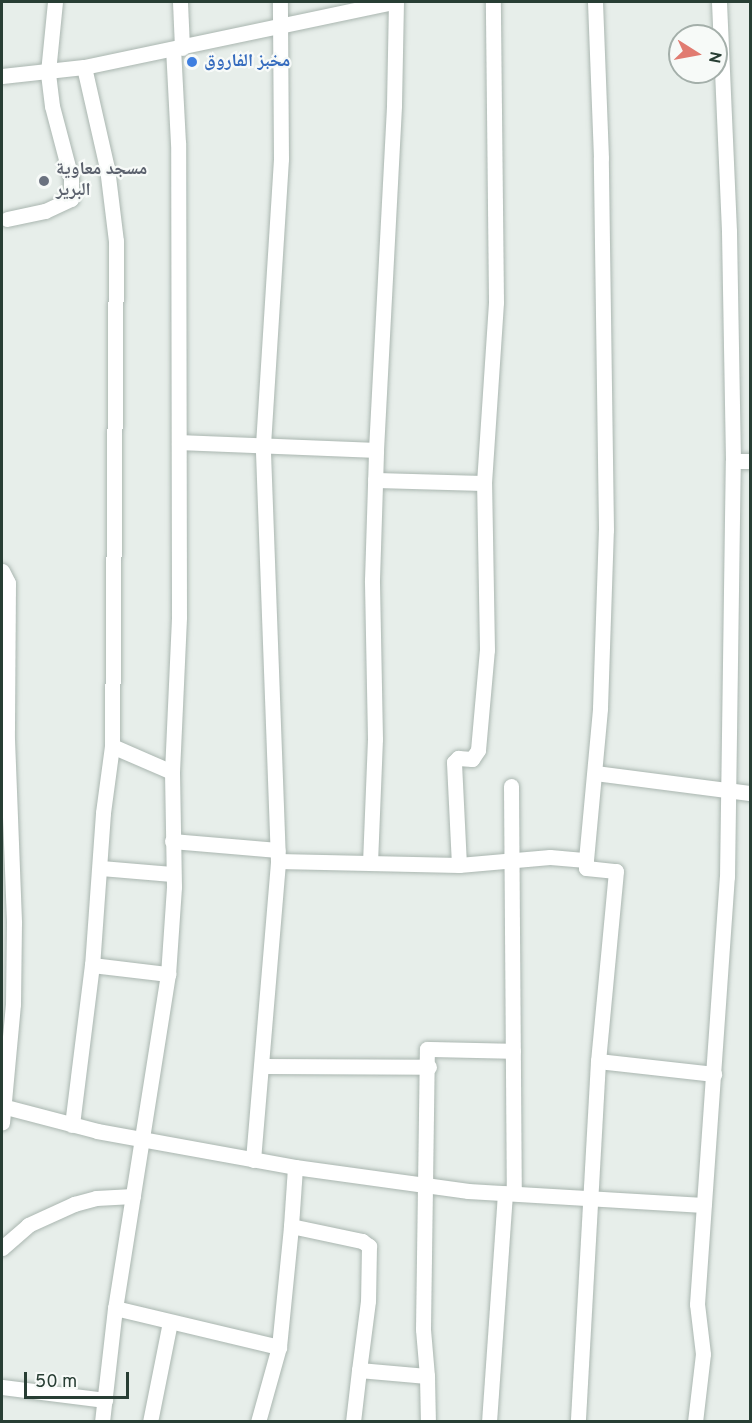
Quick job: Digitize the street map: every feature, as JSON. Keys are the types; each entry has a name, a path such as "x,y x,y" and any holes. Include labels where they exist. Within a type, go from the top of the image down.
{"street":[{"path":"7,219 45,211 71,199 71,178 52,106 48,72 55,2"},
{"path":"102,1422 115,1308 168,974 172,874 172,772 179,617 177,48 180,2"},
{"path":"253,1161 263,1066 278,855 263,445 281,159 280,2"},
{"path":"2,76 84,67 394,2 394,105 376,450 372,580 375,739 370,863"},
{"path":"459,865 454,762 458,758 472,759 478,750 488,650 484,483 496,302 493,2"},
{"path":"578,1422 598,1061 616,871 586,868 595,773 606,495 595,2"},
{"path":"695,1422 703,1354 697,1304 726,909 728,792 733,461 729,231 719,2"},
{"path":"72,1125 92,965 101,868 103,813 112,746 116,241 107,168 84,67"},
{"path":"179,442 376,450"},
{"path":"733,461 750,461"},
{"path":"375,480 484,483"},
{"path":"2,571 8,583 4,738 13,1004 2,1111 253,1161 424,1185 509,1193 704,1205"},
{"path":"112,746 172,772"},
{"path":"595,773 728,792 750,793"},
{"path":"489,1422 509,1193 513,1051 511,786"},
{"path":"172,841 278,855 370,863 459,865 550,857 586,860"},
{"path":"101,868 172,874"},
{"path":"92,965 168,974"},
{"path":"428,1422 428,1376 423,1329 424,1185 429,1067 427,1049 513,1051"},
{"path":"598,1061 714,1074"},
{"path":"263,1066 429,1067"},
{"path":"258,1422 279,1347 295,1167"},
{"path":"2,1248 28,1225 74,1204 96,1198 133,1196"},
{"path":"291,1226 362,1241 369,1246 368,1301 353,1422"},
{"path":"115,1308 279,1347"},
{"path":"150,1422 170,1322"},
{"path":"359,1370 428,1376"},
{"path":"2,1388 105,1400"}],"place":[{"name":"مخبز الفاروق","path":"192,62"},
{"name":"مسجد معاوية البرير","path":"44,181"}]}
